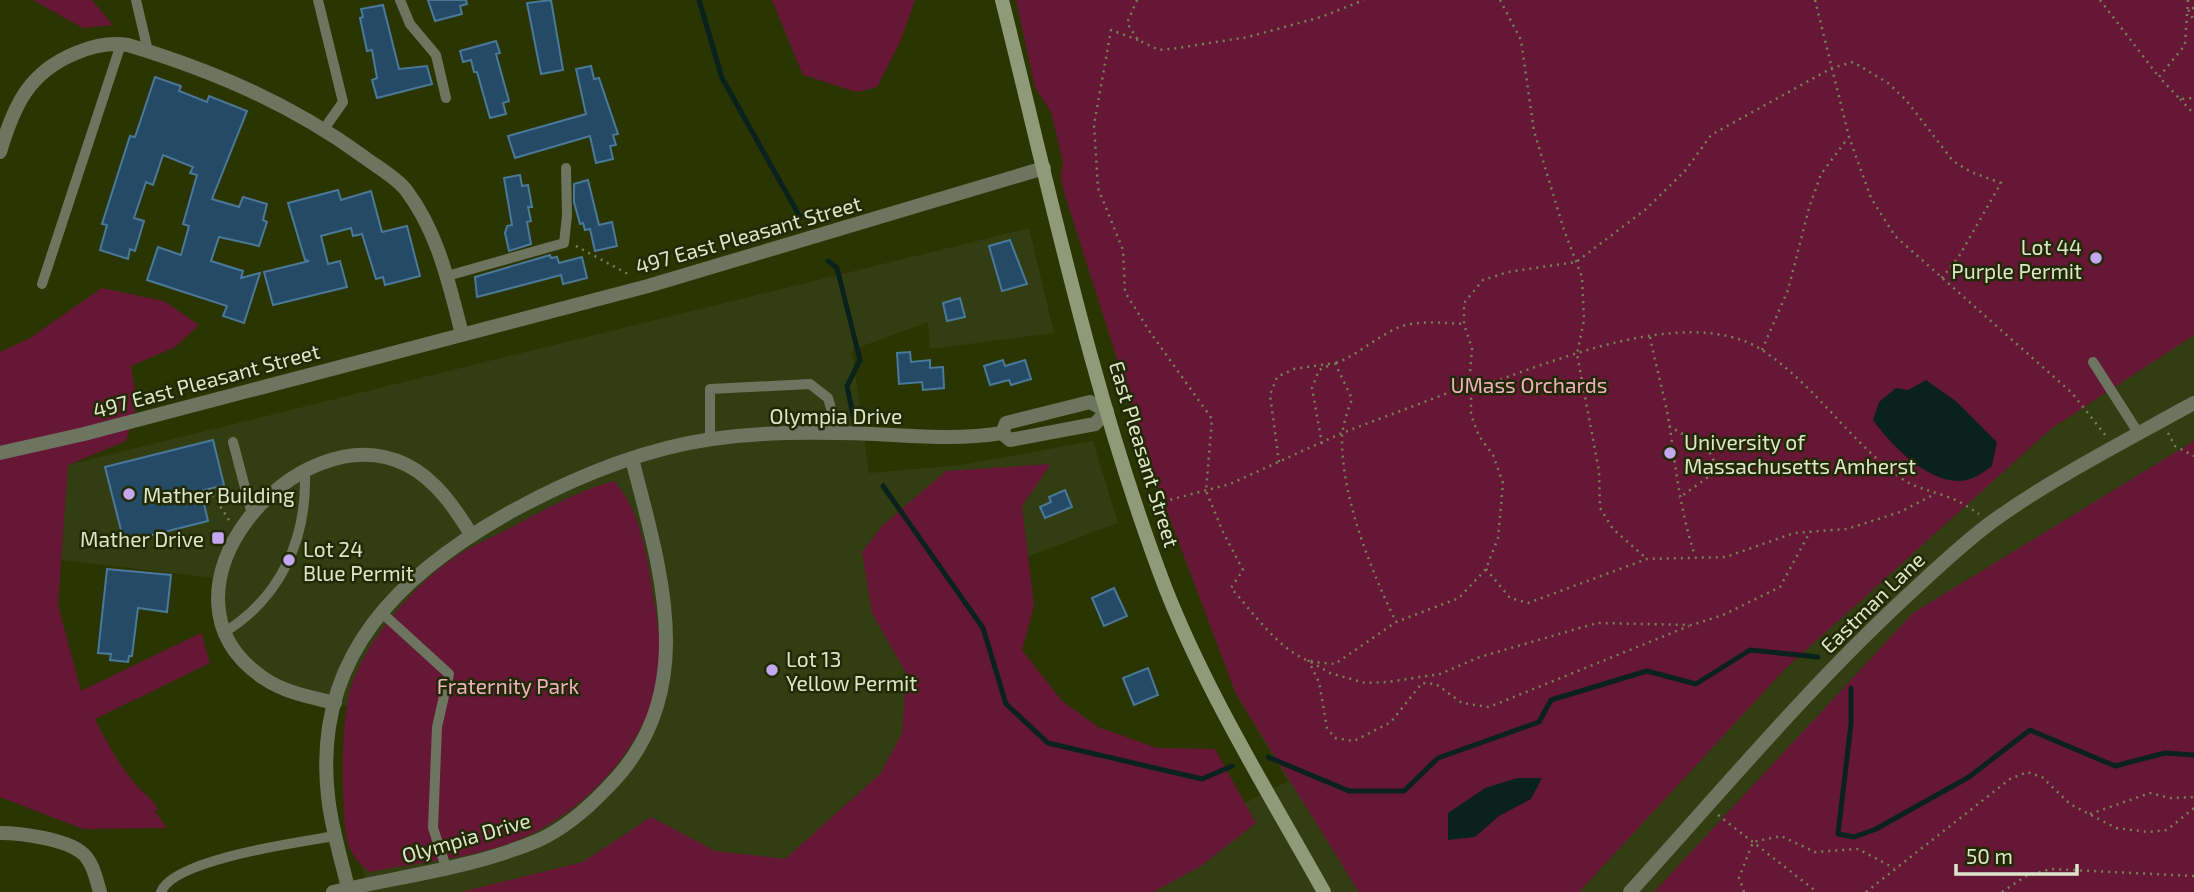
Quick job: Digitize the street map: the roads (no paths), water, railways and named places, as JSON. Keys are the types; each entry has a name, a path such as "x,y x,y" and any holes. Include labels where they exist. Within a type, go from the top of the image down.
{"main road":[{"name":"East Pleasant Street","path":"1002,0 1107,411 1166,589 1228,724 1324,892"}],"street":[{"path":"0,152 18,104 43,69 83,50 121,44 218,74 262,94 324,128 405,188 427,224 447,276 462,334"},
{"name":"497 East Pleasant Street","path":"0,453 84,434 648,286 1044,168"},
{"name":"Olympia Drive","path":"471,534 567,482 632,459 710,439 838,432 897,437 1002,433 1010,440 1095,424 1107,411 1090,402 1006,423 1002,433"},
{"name":"Eastman Lane","path":"1630,892 1879,622 1992,522 2039,491 2194,402"},
{"path":"333,892 348,888 335,836 327,777 328,741 335,703 361,641 381,612 419,572 471,534 429,479 406,464 362,456 337,459 304,473 269,496 252,514 232,542 221,570 217,605 223,633 237,655 266,680 290,692 335,703"},
{"name":"Olympia Drive","path":"348,888 516,849 565,825 615,780 646,736 663,683 667,627 655,546 632,459"},
{"path":"0,833 26,834 82,852 93,867 100,892"}],"lane":[{"path":"135,0 148,51"},
{"path":"318,0 343,102 324,128"},
{"path":"400,0 411,23 436,55 446,98"},
{"path":"42,284 121,44"},
{"path":"447,276 550,249 564,240 567,216 565,168"},
{"path":"2093,362 2139,434"},
{"path":"710,439 710,389 735,387 810,384 828,398 838,432"},
{"path":"233,442 252,514"},
{"path":"223,633 247,618 276,588 295,548 306,504 304,473"},
{"path":"381,612 449,674 437,727 433,828 446,867"},
{"path":"161,892 171,879 186,871 234,856 335,836"}],"water":[{"path":"1926,380 1957,402 1997,442 1992,466 1976,477 1959,481 1931,473 1903,454 1873,420 1879,402 1896,388 1908,390"},
{"path":"1517,778 1542,778 1531,799 1499,816 1475,837 1448,840 1448,813 1485,788"}],"waterway":[{"path":"699,0 722,78 800,217"},
{"path":"828,261 837,268 860,360 847,386 854,420"},
{"path":"883,486 983,628 1006,704 1048,743 1202,779 1232,766"},
{"path":"1268,757 1349,791 1404,791 1438,758 1539,722 1551,700 1647,671 1696,684 1750,650 1818,657"},
{"path":"1851,688 1851,724 1838,834 1854,837 1876,829 1969,777 2030,730 2115,766 2165,753 2194,755"}],"place":[{"name":"Lot 44 Purple Permit","path":"2096,258"},
{"name":"University of Massachusetts Amherst","path":"1670,453"},
{"name":"Mather Building","path":"129,494"},
{"name":"Mather Drive","path":"218,538"},
{"name":"Lot 24 Blue Permit","path":"289,560"},
{"name":"Lot 13 Yellow Permit","path":"772,670"}],"park label":[{"name":"UMass Orchards","path":"1529,384"},
{"name":"Fraternity Park","path":"508,685"}]}
